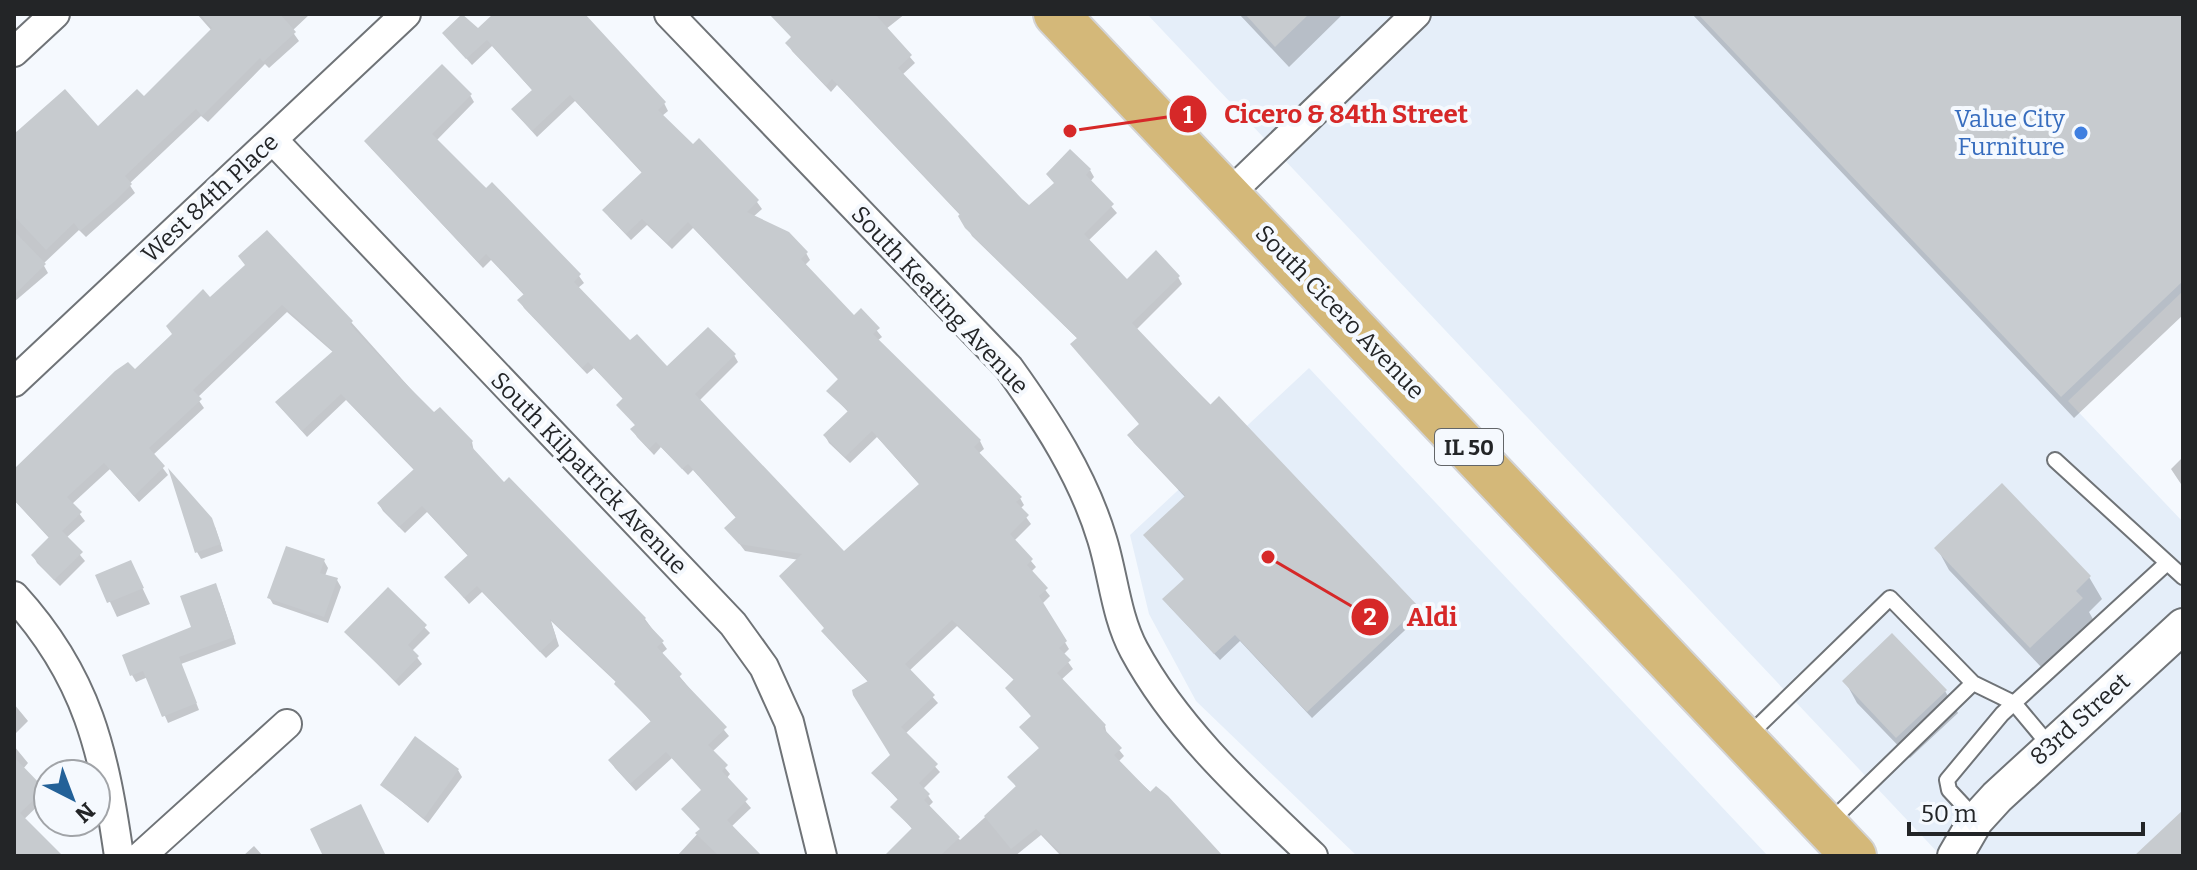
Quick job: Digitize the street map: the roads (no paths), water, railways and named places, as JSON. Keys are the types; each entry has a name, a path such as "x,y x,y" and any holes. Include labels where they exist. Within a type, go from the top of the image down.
{"main road":[{"name":"South Cicero Avenue","path":"1056,14 1840,841"}],"street":[{"path":"14,52 55,14"},
{"name":"West 84th Place","path":"14,382 406,14"},
{"name":"South Keating Avenue","path":"669,14 1009,368 1047,422 1079,481 1101,536 1132,646 1159,693 1201,744 1313,856"},
{"path":"1228,195 1416,14"},
{"name":"South Kilpatrick Avenue","path":"273,140 733,624 764,667 789,722 822,856"},
{"path":"14,596 80,689 106,769 119,856"},
{"name":"83rd Street","path":"1955,856 1976,820 2050,746 2183,626"},
{"path":"141,856 287,724"}],"lane":[{"path":"2055,460 2183,577"},
{"path":"1976,820 1949,790 1947,780 2014,703 2167,563"},
{"path":"1744,739 1890,598 1973,683 2014,703 2050,746"},
{"path":"1840,841 1973,683"}],"place":[{"name":"Cicero & 84th Street","path":"1070,131"},
{"name":"Value City Furniture","path":"2081,133"},
{"name":"Aldi","path":"1268,557"}]}
